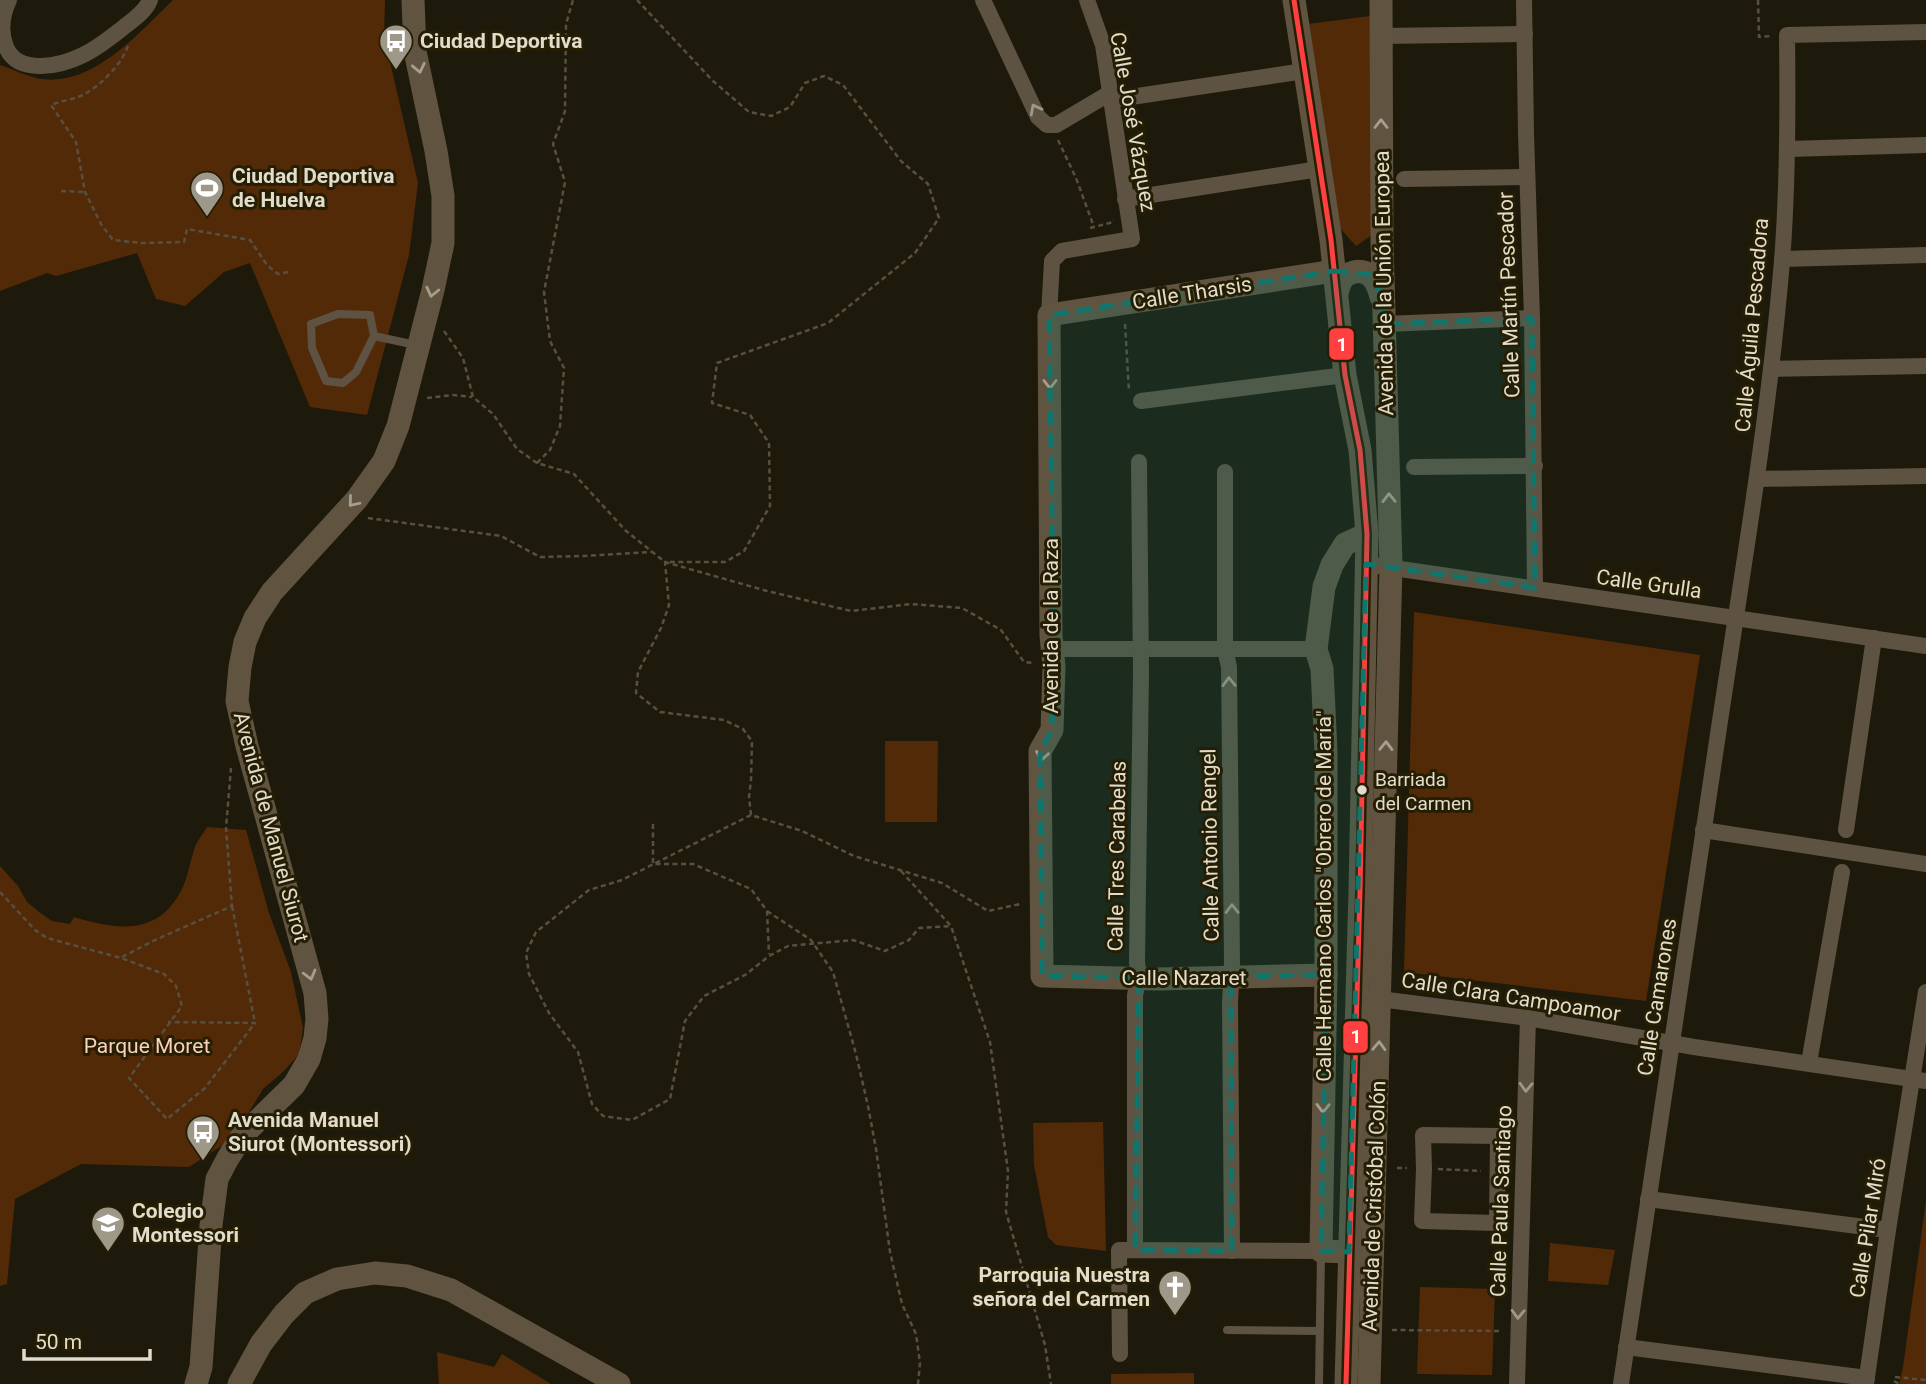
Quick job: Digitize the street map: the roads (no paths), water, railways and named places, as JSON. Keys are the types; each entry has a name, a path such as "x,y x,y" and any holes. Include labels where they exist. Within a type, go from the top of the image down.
{"street":[{"path":"9,0 5,8 1,36 9,55 18,62 32,66 57,64 82,56 131,22 149,5 150,0"},
{"name":"Avenida de Manuel Siurot","path":"196,1384 201,1367 211,1225 218,1180 242,1136 294,1085 309,1059 317,1019 315,993 237,701 240,667 255,618 272,592 357,499 384,461 398,426 443,243 443,196 415,51 413,0"},
{"path":"982,0 1038,117 1047,125 1056,125 1111,97 1304,71"},
{"name":"Calle José Vázquez","path":"1049,316 1052,261 1062,251 1132,239 1103,45 1087,0"},
{"name":"Avenida de Cristóbal Colón","path":"1294,0 1331,240 1345,375 1360,450 1367,534 1346,1384"},
{"name":"Avenida de la Unión Europea","path":"1381,0 1382,241 1391,566"},
{"name":"Calle Martín Pescador","path":"1524,0 1535,466 1535,588"},
{"name":"Calle Águila Pescadora","path":"1735,617 1758,479 1782,259 1788,149 1787,36 1926,32"},
{"path":"1381,36 1525,34"},
{"path":"1788,149 1926,145"},
{"path":"1125,199 1320,169"},
{"path":"1404,179 1527,177"},
{"path":"1331,240 1343,252 1361,259 1371,256 1382,241"},
{"path":"1782,259 1926,255"},
{"path":"1336,282 1351,272 1370,274 1378,285 1384,315 1532,318"},
{"name":"Calle Tharsis","path":"1049,316 1336,282"},
{"name":"Avenida de la Raza","path":"1042,976 1040,751 1052,730 1046,656 1051,621 1049,316"},
{"path":"1771,369 1926,366"},
{"path":"1135,398 1345,375"},
{"name":"Calle Tres Carabelas","path":"1135,1250 1135,995 1139,978 1141,649 1139,462"},
{"path":"1414,467 1535,466"},
{"name":"Calle Antonio Rengel","path":"1225,471 1225,649 1229,667 1232,962 1232,1251"},
{"path":"1758,479 1926,476"},
{"name":"Calle Hermano Carlos \"Obrero de María\"","path":"1321,1251 1326,975 1326,752 1322,669 1316,649 1324,587 1332,565 1345,544 1367,534"},
{"name":"Calle Grulla","path":"1366,564 1926,646"},
{"name":"Avenida de Cristóbal Colón","path":"1369,1384 1391,566"},
{"name":"Calle Camarones","path":"1621,1384 1735,617"},
{"path":"1846,830 1874,638"},
{"path":"1046,656 1141,649 1316,649"},
{"path":"1703,830 1926,864"},
{"path":"1809,1063 1842,872"},
{"name":"Calle Nazaret","path":"1042,976 1231,978 1326,975"},
{"name":"Calle Pilar Miró","path":"1867,1381 1888,1230 1920,1080 1926,992"},
{"name":"Calle Clara Campoamor","path":"1380,999 1528,1018 1671,1044 1920,1080"},
{"name":"Calle Paula Santiago","path":"1517,1384 1528,1018"},
{"path":"1423,1135 1498,1136 1498,1172 1497,1223 1422,1222 1423,1135"},
{"path":"1648,1199 1888,1230"},
{"path":"1120,1354 1119,1250 1349,1252"},
{"path":"239,1384 261,1344 284,1314 305,1293 337,1279 374,1273 407,1276 451,1290 619,1384"},
{"path":"1626,1347 1867,1381"}],"lane":[{"path":"338,314 370,315 374,336 356,372 343,383 326,381 312,348 312,324 338,314"},
{"path":"374,336 418,345"},
{"path":"1319,1384 1321,1251"},
{"path":"1227,1330 1319,1331"}],"place":[{"name":"Ciudad Deportiva","path":"396,71"},
{"name":"Ciudad Deportiva de Huelva","path":"207,218"},
{"name":"Barriada del Carmen","path":"1362,790"},
{"name":"Avenida Manuel Siurot (Montessori)","path":"203,1162"},
{"name":"Colegio Montessori","path":"108,1253"},
{"name":"Parroquia Nuestra señora del Carmen","path":"1175,1317"}],"park label":[{"name":"Parque Moret","path":"147,1046"}]}
